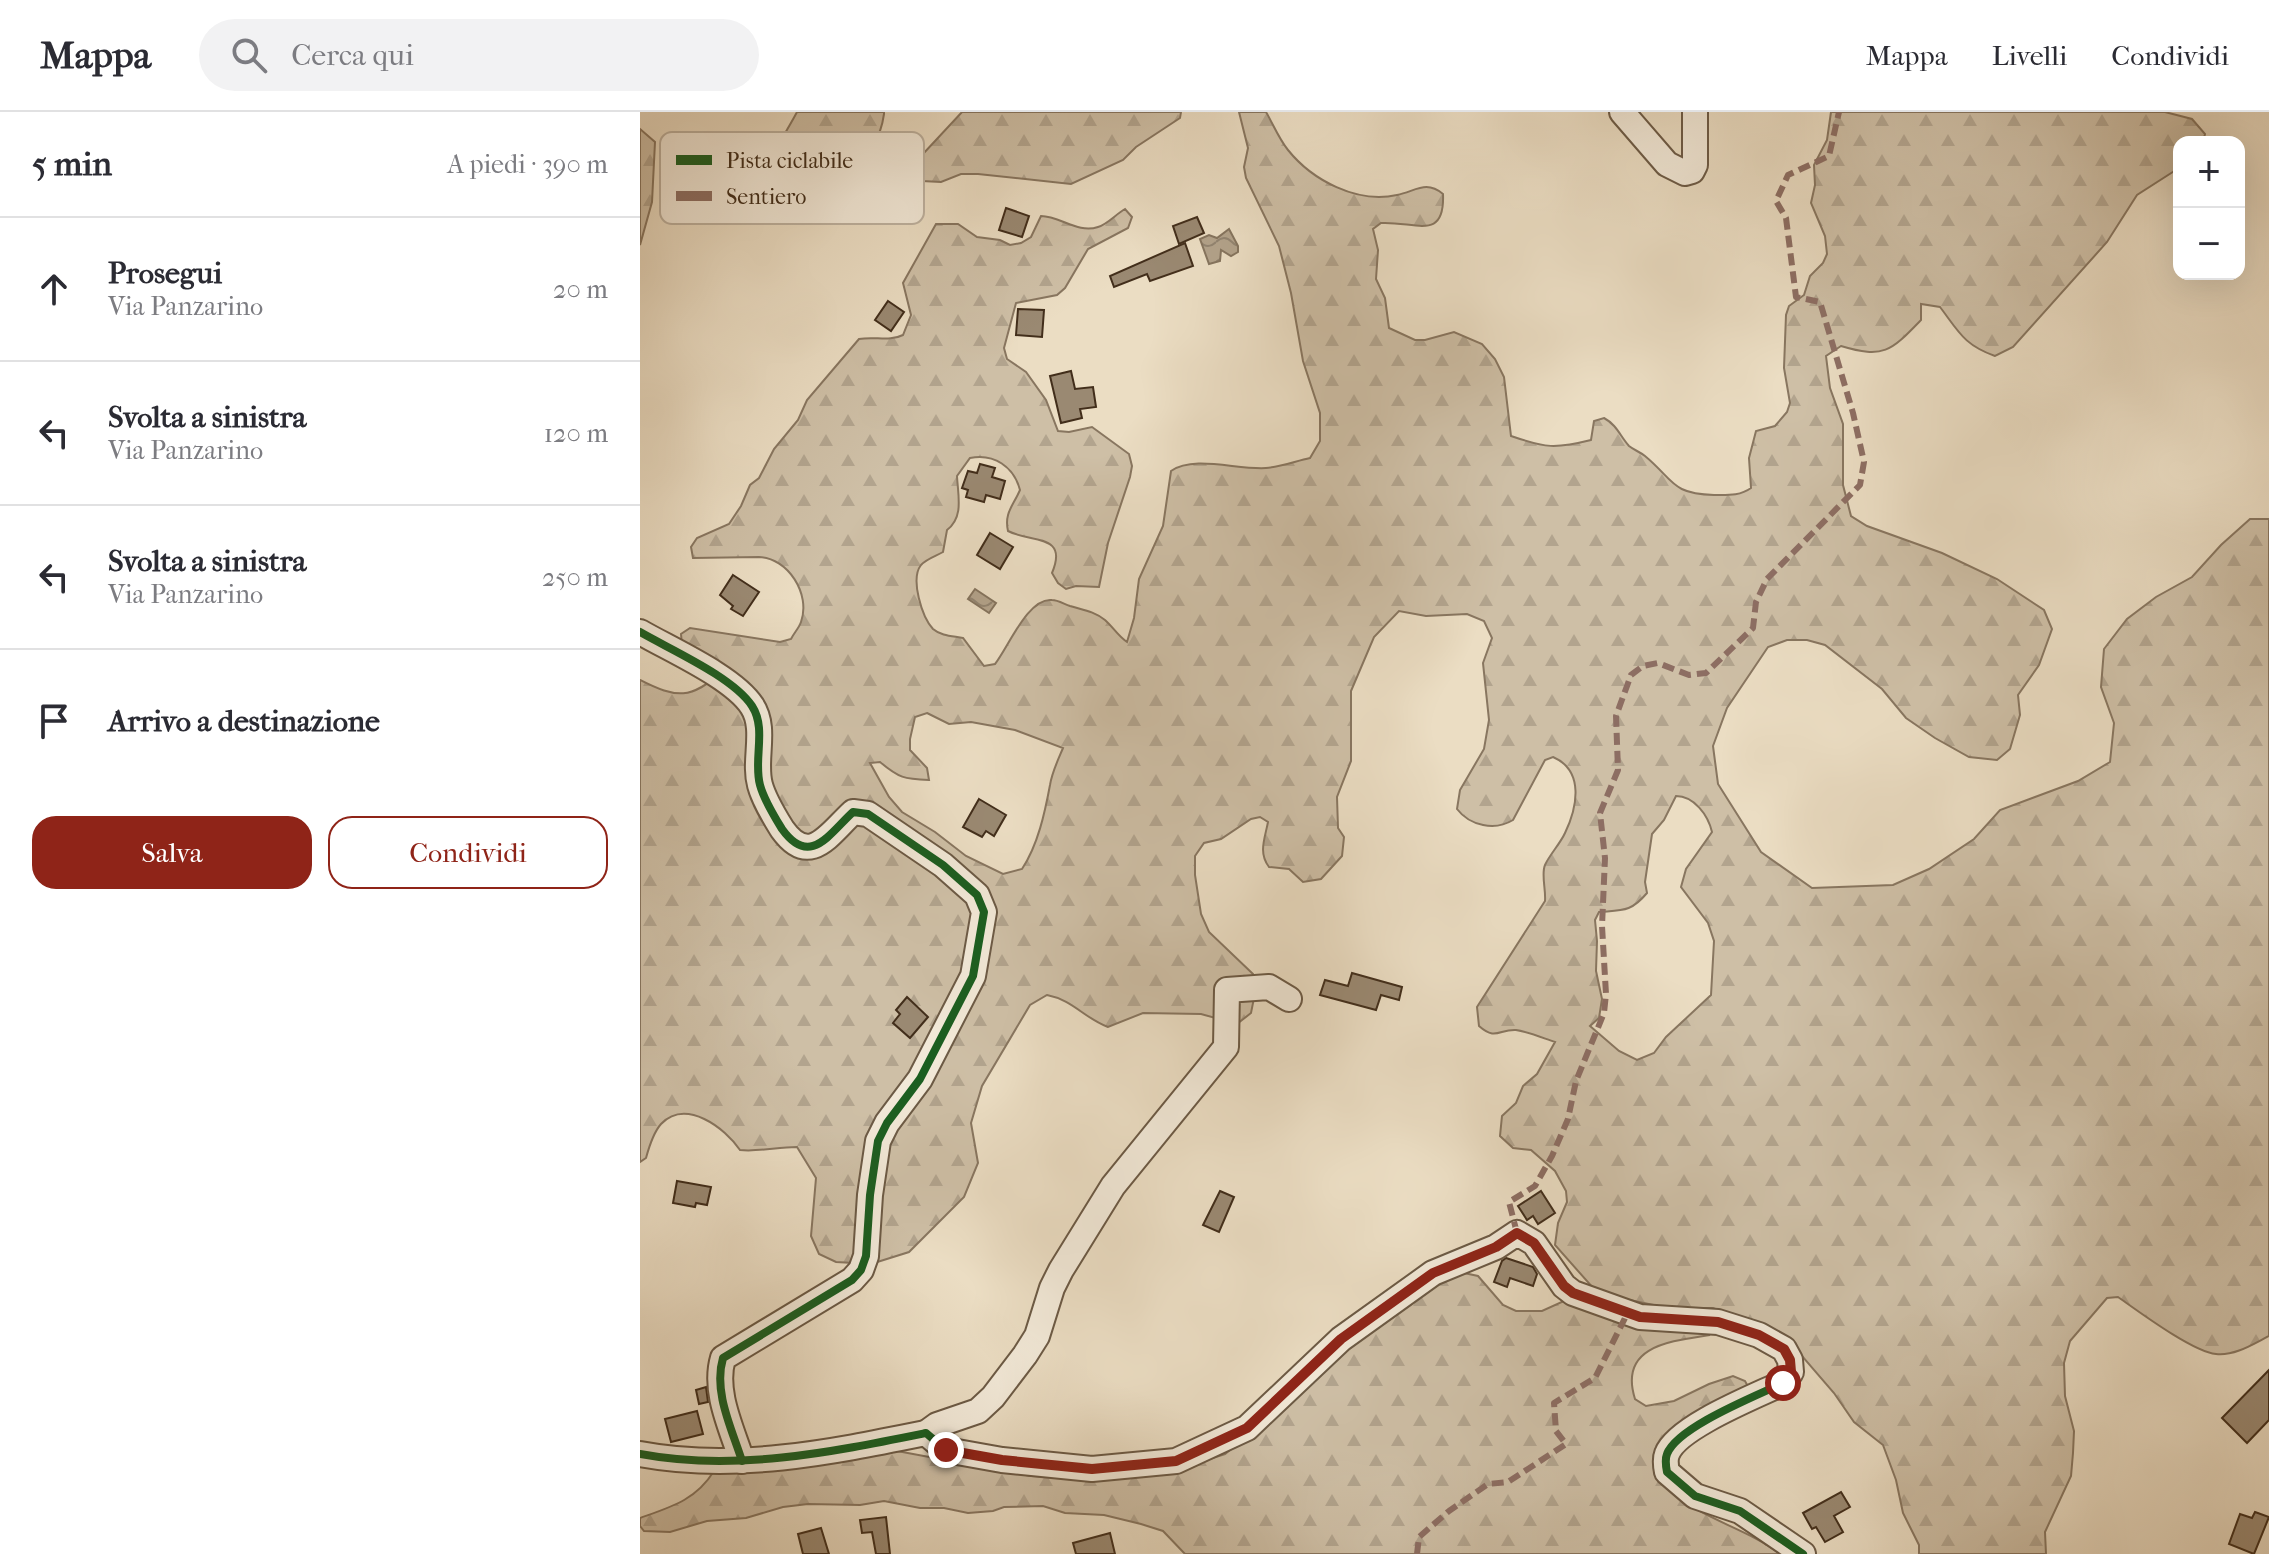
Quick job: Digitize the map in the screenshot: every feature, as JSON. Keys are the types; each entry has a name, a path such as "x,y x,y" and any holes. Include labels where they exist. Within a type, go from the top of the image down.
{"street":[{"path":"1622,112 1667,164 1685,173 1692,171 1695,165 1695,112"},
{"path":"640,632 739,690 754,709 759,727 759,785 775,819 789,839 801,847 813,848 825,841 853,812 868,814 943,865 977,895 984,912 973,976 920,1079 887,1123 878,1141 866,1256 861,1270 852,1280 723,1358 719,1372 723,1399 742,1461"},
{"path":"640,1454 742,1461 789,1457 926,1433 937,1425 978,1411 993,1397 1037,1336 1061,1270 1113,1186 1226,1047 1227,990 1269,987 1289,999"},
{"path":"926,1433 946,1450 1002,1460 1092,1469 1176,1461 1247,1428 1341,1339 1433,1273 1496,1247 1517,1233 1534,1243 1564,1286 1573,1293 1640,1317 1718,1322 1759,1335 1784,1349 1790,1360 1791,1372 1783,1383 1691,1427 1667,1453 1666,1466 1667,1472 1695,1496 1740,1511 1803,1554"}],"green space":[{"path":"797,112 884,112 880,132 786,132"},
{"path":"962,112 1181,112 1180,118 1136,147 1123,160 1071,184 978,174 961,174 941,182 924,181 924,153"},
{"path":"1239,112 1266,112 1282,141 1298,161 1336,187 1366,196 1397,195 1426,187 1443,194 1439,218 1433,224 1381,223 1373,229 1378,250 1376,279 1385,298 1389,328 1415,340 1454,332 1482,344 1495,359 1504,377 1511,436 1551,446 1579,443 1591,440 1594,421 1604,418 1629,446 1645,456 1681,489 1724,495 1738,494 1751,488 1749,458 1756,431 1775,426 1787,412 1790,403 1784,368 1786,315 1789,306 1804,295 1810,276 1827,254 1825,236 1811,203 1815,185 1814,165 1827,140 1831,112 2165,112 2192,119 2205,134 2173,136 2173,172 2137,195 2107,242 2013,347 1995,356 1985,352 1963,337 1940,307 1921,304 1921,320 1886,350 1867,352 1841,346 1826,356 1830,388 1843,424 1843,485 1851,516 1867,526 1942,553 1997,579 2044,610 2052,629 2039,665 2018,695 2020,715 2010,749 1997,760 1969,757 1906,718 1882,689 1825,645 1807,640 1787,640 1768,647 1727,708 1713,746 1718,784 1761,852 1812,888 1893,885 1929,869 1974,839 2000,810 2078,781 2110,762 2114,723 2101,687 2104,649 2127,619 2156,597 2192,577 2250,519 2269,519 2269,1336 2237,1351 2223,1354 2206,1352 2180,1339 2118,1297 2107,1298 2070,1341 2064,1363 2065,1396 2074,1431 2071,1476 2045,1532 2046,1554 1919,1554 1919,1545 1903,1513 1896,1480 1883,1445 1854,1422 1834,1393 1784,1335 1713,1308 1668,1308 1615,1297 1594,1289 1555,1245 1558,1223 1567,1202 1566,1191 1555,1171 1531,1150 1513,1148 1500,1136 1502,1116 1516,1103 1523,1086 1537,1074 1555,1042 1516,1030 1490,1033 1479,1026 1477,1007 1545,901 1544,869 1569,823 1576,791 1570,771 1553,757 1545,760 1513,820 1498,825 1483,825 1462,815 1457,809 1460,790 1484,749 1489,720 1483,663 1492,638 1484,621 1467,614 1426,616 1399,611 1374,637 1351,691 1351,761 1337,797 1338,828 1344,837 1342,856 1321,879 1303,882 1289,869 1269,867 1263,851 1268,822 1260,817 1251,819 1221,839 1204,843 1195,856 1201,914 1209,932 1253,974 1255,993 1251,1013 1237,1024 1201,1014 1143,1013 1108,1027 1056,997 1047,995 1030,1005 982,1086 971,1123 978,1163 964,1197 909,1252 871,1264 836,1262 819,1254 811,1236 816,1178 797,1147 740,1150 715,1125 693,1115 682,1114 661,1124 646,1158 640,1162 640,680 664,691 692,691 722,672 682,645 681,634 690,628 780,642 791,639 803,611 803,600 795,579 779,564 759,557 693,558 691,547 697,538 729,524 750,485 759,478 774,449 798,420 807,400 859,339 903,335 911,315 903,283 936,224 958,224 977,237 1000,240 1010,245 1031,237 1041,216 1091,229 1105,224 1125,209 1132,217 1128,228 1088,249 1065,288 1057,295 1016,303 1004,348 1007,359 1026,372 1046,400 1058,431 1092,427 1129,454 1132,466 1130,477 1108,543 1099,587 1066,589 1052,573 1056,560 1051,545 1008,531 1008,514 1020,490 1017,482 1002,464 979,457 970,458 957,476 959,498 956,519 947,530 943,552 921,565 917,588 921,607 933,629 963,638 984,666 995,664 1019,625 1043,601 1056,601 1097,615 1127,642 1139,579 1163,526 1171,471 1191,464 1255,468 1277,466 1310,458 1320,441 1320,413 1303,361 1279,246 1246,178 1244,167 1248,148","holes":["927,713 949,724 971,722 1015,730 1063,748 1052,775 1037,839 1022,869 1003,874 966,856 902,812 889,797 870,763 880,762 902,777 929,780 927,768 910,750 915,717","1676,796 1699,808 1712,832 1686,869 1681,887 1708,923 1714,941 1711,995 1666,1037 1654,1053 1637,1060 1619,1051 1590,1026 1599,1018 1602,999 1596,971 1595,920 1599,912 1626,909 1647,893 1645,882 1652,834 1664,820"]},
{"path":"640,129 655,142 652,202 640,245"},
{"path":"1464,1273 1478,1276 1503,1305 1516,1311 1542,1311 1566,1300 1710,1335 1665,1344 1641,1357 1634,1367 1632,1381 1635,1399 1646,1406 1674,1401 1733,1376 1745,1381 1751,1392 1680,1423 1666,1486 1690,1506 1752,1536 1780,1554 1185,1554 1163,1531 1104,1515 1065,1513 1043,1506 1004,1507 968,1513 884,1501 860,1505 783,1507 746,1518 707,1521 670,1532 644,1531 640,1526 640,1518 691,1496 714,1471 871,1451 897,1451 1031,1476 1108,1479 1169,1472 1225,1454 1285,1405 1325,1364 1438,1280"}],"water":[{"path":"1229,229 1238,252 1231,256 1221,250 1220,261 1209,264 1200,239 1209,235 1217,238"},
{"path":"975,589 996,603 989,613 968,599"}],"building":[{"path":"1006,208 1029,216 1022,237 999,230"},
{"path":"1197,217 1204,233 1179,244 1173,226"},
{"path":"1185,243 1193,266 1150,281 1147,274 1114,287 1110,276"},
{"path":"888,301 904,312 891,331 875,320"},
{"path":"1018,309 1044,310 1042,337 1016,335"},
{"path":"1071,371 1075,389 1093,387 1096,407 1080,409 1082,418 1061,423 1050,376"},
{"path":"980,464 995,468 992,477 1005,481 1000,499 986,495 984,502 966,497 968,490 962,488 968,471 977,473"},
{"path":"990,533 1013,547 1000,569 977,555"},
{"path":"733,575 759,592 743,616 731,609 733,606 720,595"},
{"path":"979,799 1006,815 994,836 986,831 982,837 963,827"},
{"path":"1352,973 1402,987 1399,1000 1381,995 1376,1010 1320,995 1325,980 1348,986"},
{"path":"907,997 928,1017 910,1038 893,1023 900,1014 896,1010"},
{"path":"677,1181 711,1187 707,1205 696,1203 695,1207 673,1203"},
{"path":"1220,1191 1234,1197 1219,1232 1203,1225"},
{"path":"1541,1191 1555,1213 1538,1224 1533,1216 1527,1220 1518,1206"},
{"path":"1506,1258 1533,1267 1537,1274 1533,1286 1510,1278 1507,1287 1494,1282"},
{"path":"2269,1370 2269,1420 2247,1443 2222,1418"},
{"path":"706,1387 708,1402 699,1404 696,1390"},
{"path":"697,1411 703,1434 671,1442 665,1419"},
{"path":"1841,1492 1850,1507 1834,1516 1843,1532 1825,1542 1816,1527 1812,1529 1803,1513"},
{"path":"2255,1512 2269,1517 2254,1554 2229,1544 2240,1514 2252,1518"},
{"path":"886,1517 890,1554 876,1554 872,1532 862,1533 860,1520"},
{"path":"821,1528 829,1554 803,1554 798,1534"},
{"path":"1110,1533 1115,1554 1076,1554 1073,1543"}],"marked path":[{"path":"1517,1233 1509,1202 1535,1186 1552,1156 1568,1119 1576,1081 1604,1013 1606,994 1602,926 1605,858 1600,813 1618,770 1616,716 1631,675 1643,666 1658,663 1689,675 1706,673 1753,628 1756,602 1767,579 1860,485 1864,462 1853,413 1820,302 1796,297 1786,218 1776,201 1788,175 1829,156 1839,112"},
{"path":"1417,1554 1419,1537 1449,1511 1488,1484 1508,1482 1566,1444 1556,1431 1554,1403 1595,1378 1628,1312"}],"cycle path":[{"path":"640,632 716,675 743,695 752,706 759,725 760,785 782,829 792,840 810,847 827,837 853,812 868,814 943,865 977,895 984,912 973,976 920,1079 887,1123 878,1141 866,1256 861,1270 852,1280 723,1358 722,1397 742,1461"},
{"path":"640,1454 676,1459 747,1460 819,1453 926,1433 946,1450 1002,1460 1092,1469 1176,1461 1247,1428 1341,1339 1433,1273 1496,1247 1517,1233 1534,1243 1564,1286 1573,1293 1640,1317 1718,1322 1759,1335 1784,1349 1790,1360 1791,1372 1783,1383 1719,1413 1686,1433 1667,1454 1666,1465 1667,1472 1695,1496 1740,1511 1803,1554"}],"route":[{"path":"946,1450 1002,1460 1092,1469 1176,1461 1247,1428 1341,1339 1433,1273 1496,1247 1517,1233 1534,1243 1564,1286 1573,1293 1640,1317 1718,1322 1759,1335 1780,1346 1788,1354 1791,1372 1783,1383"}]}
